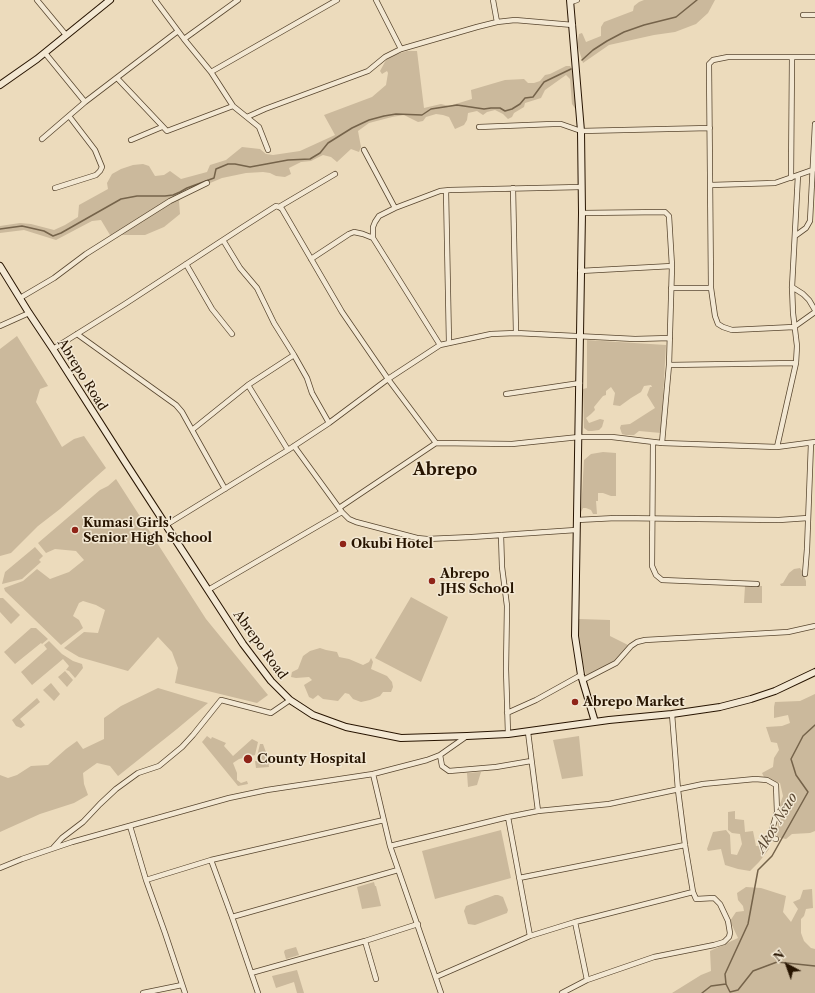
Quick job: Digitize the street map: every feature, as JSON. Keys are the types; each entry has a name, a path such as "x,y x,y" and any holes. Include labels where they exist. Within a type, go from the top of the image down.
{"main road":[{"path":"0,85 45,53 110,0"},
{"path":"572,1 581,131 582,213 575,636 582,678 595,722"},
{"name":"Abrepo Road","path":"0,266 208,590 261,669 270,681 290,700 313,715 329,722 364,732 401,738 508,734 720,707 751,699 815,672"}],"street":[{"path":"37,0 66,35"},
{"path":"155,0 211,72 233,106 259,127 268,150"},
{"path":"184,39 238,0"},
{"path":"211,72 337,0"},
{"path":"376,0 401,49"},
{"path":"493,0 497,22"},
{"path":"803,15 815,15"},
{"path":"247,117 265,108 368,71 385,56 401,49 497,22 531,20 573,25"},
{"path":"42,139 85,102 178,31"},
{"path":"45,53 85,102"},
{"path":"792,287 806,297 815,311 794,327 732,330 718,324 714,316 711,288 709,64 728,57 815,57"},
{"path":"791,178 792,57"},
{"path":"117,78 162,127 169,131 233,106"},
{"path":"55,188 96,175 102,167 96,150 69,116"},
{"path":"479,127 561,124 581,131 710,128"},
{"path":"795,236 806,228 810,221 814,169 815,124"},
{"path":"131,140 162,127"},
{"path":"364,150 395,208"},
{"path":"711,185 775,182 791,178 814,169"},
{"path":"53,349 276,206 279,206 335,174"},
{"path":"777,447 796,363 797,346 792,313 792,287 798,175"},
{"path":"20,298 54,278 86,254 170,201 207,183"},
{"path":"440,345 374,238 373,227 379,216 395,208 446,191 581,187"},
{"path":"513,188 516,333"},
{"path":"446,191 449,343"},
{"path":"279,206 342,312 388,379 436,443"},
{"path":"582,213 665,212 669,216 672,266 670,338 662,443"},
{"path":"311,259 354,232 374,238"},
{"path":"223,240 240,268 257,288 274,323 307,378 314,397 329,423"},
{"path":"186,264 212,309 232,334"},
{"path":"580,272 672,266"},
{"path":"671,288 711,288"},
{"path":"0,326 29,313"},
{"path":"166,525 288,450 329,423 388,379 440,345 491,334 516,333 635,339 670,338"},
{"path":"77,334 176,405 182,412 225,489"},
{"path":"192,430 248,385 294,355"},
{"path":"669,365 796,363"},
{"path":"506,394 580,383"},
{"path":"248,385 288,450"},
{"path":"208,590 340,510 436,443 512,444 579,437 612,437 662,443 777,447 813,442 805,574"},
{"path":"653,442 652,566 656,575 662,580 758,584"},
{"path":"294,446 340,510 349,519 356,522 417,538 472,538 576,530"},
{"path":"577,520 652,518 779,520 808,518"},
{"path":"501,535 502,567 507,606 508,734"},
{"path":"507,713 616,663 631,646 637,642 645,640 788,632 815,626"},
{"path":"52,850 62,838 83,822 116,789 138,773 159,766 182,746 193,735 221,700 271,713 290,700"},
{"path":"562,993 587,980 654,957 714,945 724,942 729,937 730,933 728,922 720,904 714,898 696,898 693,892 678,790 672,714"},
{"path":"528,732 538,811"},
{"path":"0,868 72,842 229,798 268,790 373,774 440,755 467,736"},
{"path":"440,755 442,766 449,771 496,767 531,761"},
{"path":"373,774 390,846 441,993"},
{"path":"390,846 508,816 538,811 609,804 703,784 755,779 767,780 776,785 777,812 770,837 776,839"},
{"path":"508,816 530,936"},
{"path":"146,880 211,860 384,820"},
{"path":"130,826 146,880 185,993"},
{"path":"519,878 685,845"},
{"path":"211,860 258,993"},
{"path":"232,917 398,870"},
{"path":"436,977 530,936 576,922 693,892"},
{"path":"576,922 587,980"},
{"path":"252,973 365,941 418,924"},
{"path":"365,941 376,979"},
{"path":"143,993 182,985"}],"shaded area":[{"path":"644,0 715,0 708,13 696,24 675,32 609,45 583,63 577,44 579,34 582,33 586,42 601,36 601,27 604,22 633,11 634,6"},
{"path":"407,51 417,51 424,108 441,104 449,106 472,99 471,90 505,80 524,79 528,83 534,83 540,81 545,75 566,66 570,66 573,70 579,114 572,104 570,79 566,75 545,90 541,98 525,103 524,107 508,119 503,114 495,110 487,112 483,115 477,111 468,113 467,120 464,125 455,129 449,117 443,115 436,114 426,117 423,121 418,122 404,115 392,117 369,123 358,131 361,147 359,152 351,149 337,162 331,157 323,155 311,161 301,162 289,168 291,174 285,177 263,172 246,173 222,178 184,194 179,201 180,214 164,227 145,235 110,235 101,220 92,221 56,240 24,230 0,233 0,226 20,223 31,224 54,230 65,225 78,217 79,205 108,189 107,183 112,174 133,165 143,164 149,166 155,176 164,175 170,171 181,179 207,172 210,165 226,160 242,147 260,149 266,154 273,155 300,151 335,135 324,115 372,97 386,85 388,73 387,71 382,74 380,71 386,60 394,55"},
{"path":"17,336 48,386 40,389 36,402 62,447 74,439 84,436 106,468 60,509 38,526 11,553 0,556 0,349"},
{"path":"587,340 666,345 661,433 639,431 634,435 626,435 622,434 620,428 621,425 630,424 655,408 647,395 650,387 652,387 651,385 644,386 641,392 620,406 613,405 615,393 611,387 606,391 606,395 603,396 594,407 595,410 586,418 589,423 600,419 604,420 602,427 599,430 592,431 588,431 584,428 583,389 587,388"},
{"path":"603,452 616,453 616,496 598,493 598,501 596,501 597,514 593,514 591,510 586,508 583,508 581,512 584,460 591,454"},
{"path":"116,479 206,619 268,695 257,703 175,683 178,668 172,652 158,637 128,671 79,657 64,648 84,632 98,633 105,610 96,605 83,601 79,603 73,616 79,620 83,628 61,645 5,591 4,588 23,581 37,569 50,579 69,572 84,560 76,551 55,549 46,553 38,543 100,490 108,486"},
{"path":"35,547 43,556 39,560 41,562 22,579 2,584 5,572"},
{"path":"800,568 806,581 806,586 781,586 780,584 783,583 789,573 794,569"},
{"path":"745,586 762,586 762,603 744,603"},
{"path":"411,597 448,617 421,682 375,658"},
{"path":"0,598 3,598 20,615 11,624 0,612"},
{"path":"579,619 610,620 610,636 630,646 618,659 606,667 586,675 578,643 577,628"},
{"path":"31,628 36,628 48,639 15,664 4,652"},
{"path":"49,641 62,654 73,661 82,664 83,668 75,678 69,671 66,670 69,666 63,659 32,685 21,672 47,649 44,645"},
{"path":"320,648 337,652 339,657 349,659 363,665 369,662 371,658 373,662 371,669 387,676 392,682 393,687 391,692 383,692 380,696 361,702 353,699 349,694 345,693 338,701 323,699 318,695 313,699 309,697 304,685 312,680 309,677 291,677 292,672 298,669 303,656 310,651"},
{"path":"65,671 73,680 67,687 58,677"},
{"path":"51,683 60,694 54,701 43,690"},
{"path":"158,688 208,703 118,776 110,766 97,763 83,773 84,784 88,795 74,803 40,814 0,832 0,775 8,778 17,775 31,766 48,765 77,741 83,749 104,739 104,718 121,706"},
{"path":"815,694 815,831 810,833 792,834 786,839 777,837 779,807 783,796 780,783 771,781 764,777 762,773 773,767 774,758 779,750 777,743 771,742 766,727 782,726 790,723 788,715 774,718 775,702 800,701"},
{"path":"37,698 40,702 20,719 25,725 21,728 16,726 12,720"},
{"path":"207,736 211,739 212,737 226,743 224,746 233,756 252,739 258,742 255,755 239,759 233,763 237,773 237,780 241,783 247,781 248,784 238,786 202,742"},
{"path":"579,736 583,776 562,779 553,740"},
{"path":"260,744 263,744 268,758 269,767 256,768 255,761 258,761 261,764 264,761 262,759 256,760"},
{"path":"481,772 477,785 468,787 467,773"},
{"path":"735,811 735,819 744,820 745,832 753,831 756,846 766,845 769,849 750,871 725,865 721,849 708,851 707,849 713,832 726,830 730,835 731,854 737,855 742,844 740,834 732,833 728,830 728,812"},
{"path":"501,830 511,878 435,899 422,851"},
{"path":"374,882 381,906 362,909 357,887"},
{"path":"746,887 761,888 786,896 783,912 791,922 798,909 793,902 800,899 803,890 812,889 813,908 806,909 804,916 801,919 801,933 804,941 811,948 815,949 815,993 672,993 701,975 711,971 710,951 738,938 730,921 736,912 744,911 743,906 738,900 737,893"},
{"path":"495,895 503,897 508,910 507,913 475,925 468,924 464,911 466,906"},
{"path":"296,947 299,955 286,959 284,952 285,950"},
{"path":"297,970 304,993 297,993 294,982 276,988 272,976"}],"waterway":[{"path":"582,60 593,50 624,32 676,17 697,0"},
{"path":"0,229 22,226 44,231 53,236 121,199 137,196 173,195 214,178 216,169 228,164 250,167 288,160 310,159 320,153 328,143 352,128 369,120 384,116 396,114 422,115 431,109 457,105 484,109 500,108 505,111 520,104 525,98 533,97 544,82 571,69"},
{"name":"Akos Nsuo","path":"815,725 803,736 791,759 796,775 808,792 772,856 758,870 748,924 725,974 726,984 730,992 738,990 753,971 777,962 815,966"},
{"path":"702,993 711,986 726,984"}],"place":[{"name":"Kumasi Girls' Senior High School","path":"75,530"},
{"name":"Okubi Hotel","path":"343,544"},
{"name":"Abrepo JHS School","path":"432,581"},
{"name":"Abrepo Market","path":"575,702"},
{"name":"County Hospital","path":"248,759"}],"district":[{"name":"Abrepo","path":"445,470"}]}
